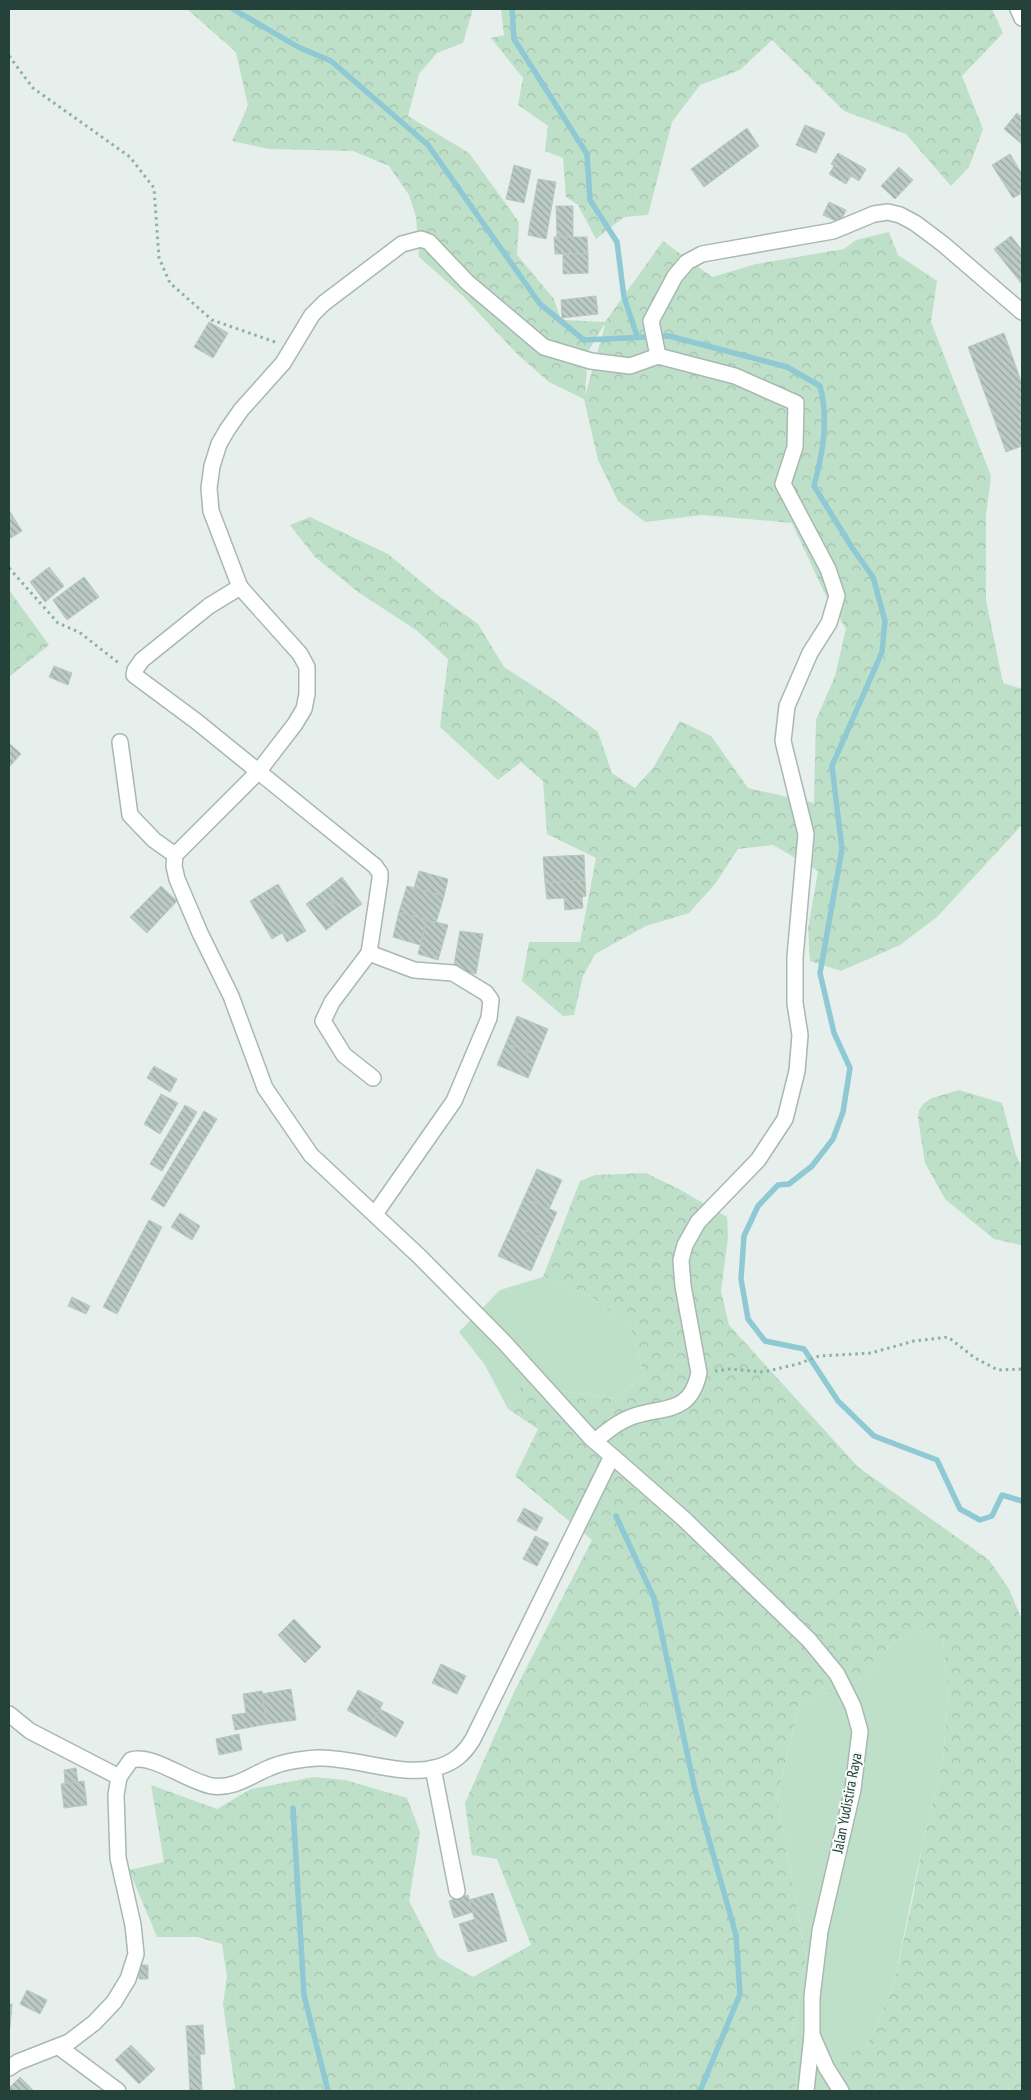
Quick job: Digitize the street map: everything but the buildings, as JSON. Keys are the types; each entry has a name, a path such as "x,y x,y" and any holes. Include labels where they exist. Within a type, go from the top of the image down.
{"street":[{"path":"1018,9 1022,18"},
{"path":"656,350 651,321 675,276 687,262 702,254 833,231 874,214 888,212 900,215 915,223 943,244 1022,312"},
{"path":"120,742 130,815 154,840 175,855 258,772 304,709 307,694 307,667 300,654 247,598 240,587 211,511 209,488 212,466 219,444 227,430 241,410 283,363 312,315 324,303 402,244 421,239 429,242 467,282 544,347 591,362 630,366 656,350 735,376 796,403 795,447 783,484 828,569 837,596 829,623 810,652 787,706 783,741 806,834 795,957 795,1003 800,1035 797,1072 785,1119 758,1160 698,1222 685,1245 681,1260 683,1286 699,1373 696,1385 683,1402 671,1410 634,1416 612,1427 596,1442"},
{"path":"240,587 209,606 142,660 137,666 134,675 375,866 380,873 369,953 332,1002 323,1021 344,1055 373,1078"},
{"name":"Jalan Yudistira Raya","path":"175,855 174,866 178,879 200,934 231,996 265,1088 311,1155 375,1214 504,1342 596,1442 684,1519 809,1640 837,1674 853,1706 860,1731 853,1789 820,1931 812,1997 812,2035 826,2067 841,2091"},
{"path":"369,953 414,970 453,973 486,992 491,1000 489,1018 454,1101 375,1214"},
{"path":"9,2068 18,2062 69,2042 94,2024 114,2002 128,1979 136,1954 133,1926 118,1858 116,1795 119,1777 131,1760 146,1758 169,1770 213,1786 237,1784 271,1767 294,1761 319,1758 419,1770 448,1764 459,1758 473,1739 612,1456"},
{"path":"9,1714 30,1731 119,1777"},
{"path":"433,1768 457,1891"},
{"path":"806,2091 812,2035"},
{"path":"59,2047 118,2091"}],"path":[{"path":"9,56 32,88 130,157 154,188 159,258 170,283 212,320 246,330 292,349"},
{"path":"9,568 58,623 79,632 134,675"},
{"path":"699,1373 730,1369 763,1372 798,1364 819,1356 871,1353 914,1340 948,1337 975,1358 998,1370 1022,1369"}],"green space":[{"path":"187,9 473,9 463,43 437,53 419,74 408,116 469,153 519,222 517,255 554,299 560,317 565,320 605,322 663,241 712,277 756,264 844,249 856,240 889,232 898,255 937,281 931,322 991,476 986,516 986,600 1003,683 1022,689 1022,823 937,917 900,945 841,971 810,961 808,929 818,871 773,845 738,849 715,884 689,913 646,926 595,954 583,976 574,1015 563,1016 522,981 529,942 580,942 596,858 547,834 543,781 521,762 498,780 440,727 448,659 416,630 358,592 315,557 290,525 310,517 388,554 436,594 478,624 504,667 553,699 598,732 612,773 635,788 653,768 680,721 711,736 748,788 814,803 816,720 835,676 846,629 823,590 792,523 702,515 645,522 618,501 598,460 584,399 549,382 518,355 463,296 419,257 416,217 409,195 389,166 353,151 269,149 232,141 248,106 236,52","holes":["605,325 585,396 588,352"]},
{"path":"501,9 992,9 1003,33 962,76 983,129 969,167 951,186 906,134 844,111 772,40 740,70 700,85 672,122 648,215 624,217 596,239 578,205 566,197 563,158 545,151 548,126 518,105 523,78 491,38 504,35"},
{"path":"9,590 49,645 9,677"},
{"path":"959,1090 1002,1103 1016,1155 1022,1168 1021,1245 994,1239 945,1199 925,1163 918,1118 919,1110 924,1103 932,1098"},
{"path":"646,1173 679,1189 727,1217 728,1238 721,1291 729,1325 858,1467 989,1560 1009,1589 1022,1620 1022,2091 860,2091 838,2059 867,2046 894,1983 923,1842 943,1759 948,1698 943,1640 918,1630 893,1643 862,1679 800,1703 777,1797 806,1957 793,2027 797,2074 795,2091 230,2091 235,2088 223,2004 227,1976 222,1944 197,1937 157,1937 129,1870 164,1862 151,1785 217,1809 251,1789 314,1777 345,1780 407,1798 420,1832 409,1901 438,1957 473,1977 531,1945 497,1859 472,1855 465,1803 514,1692 592,1540 515,1476 538,1429 508,1409 521,1386 615,1398 644,1376 631,1328 591,1296 543,1277 580,1181 595,1175"},
{"path":"543,1277 591,1296 631,1328 644,1376 615,1398 521,1386 508,1409 485,1365 459,1332 500,1290"},
{"path":"918,1630 943,1640 948,1698 943,1759 923,1842 894,1983 867,2046 839,2059 860,2091 795,2091 797,2074 793,2027 806,1957 777,1797 800,1703 862,1679 893,1643"}],"waterway":[{"path":"233,9 298,47 331,61 428,145 540,304 584,340 669,336 787,367 820,386 824,411 824,436 814,486 853,549 873,577 885,621 882,652 832,766 842,849 820,973 834,1033 850,1068 843,1112 833,1139 812,1166 789,1184 778,1185 758,1206 744,1236 741,1279 748,1319 765,1341 804,1349 838,1401 874,1436 937,1460 960,1509 980,1520 992,1516 1002,1495 1022,1501"},
{"path":"512,9 514,39 587,154 590,200 617,242 624,297 637,336"},
{"path":"616,1516 654,1598 695,1790 736,1935 740,1994 700,2091"},
{"path":"293,1808 304,1995 328,2091"}]}
